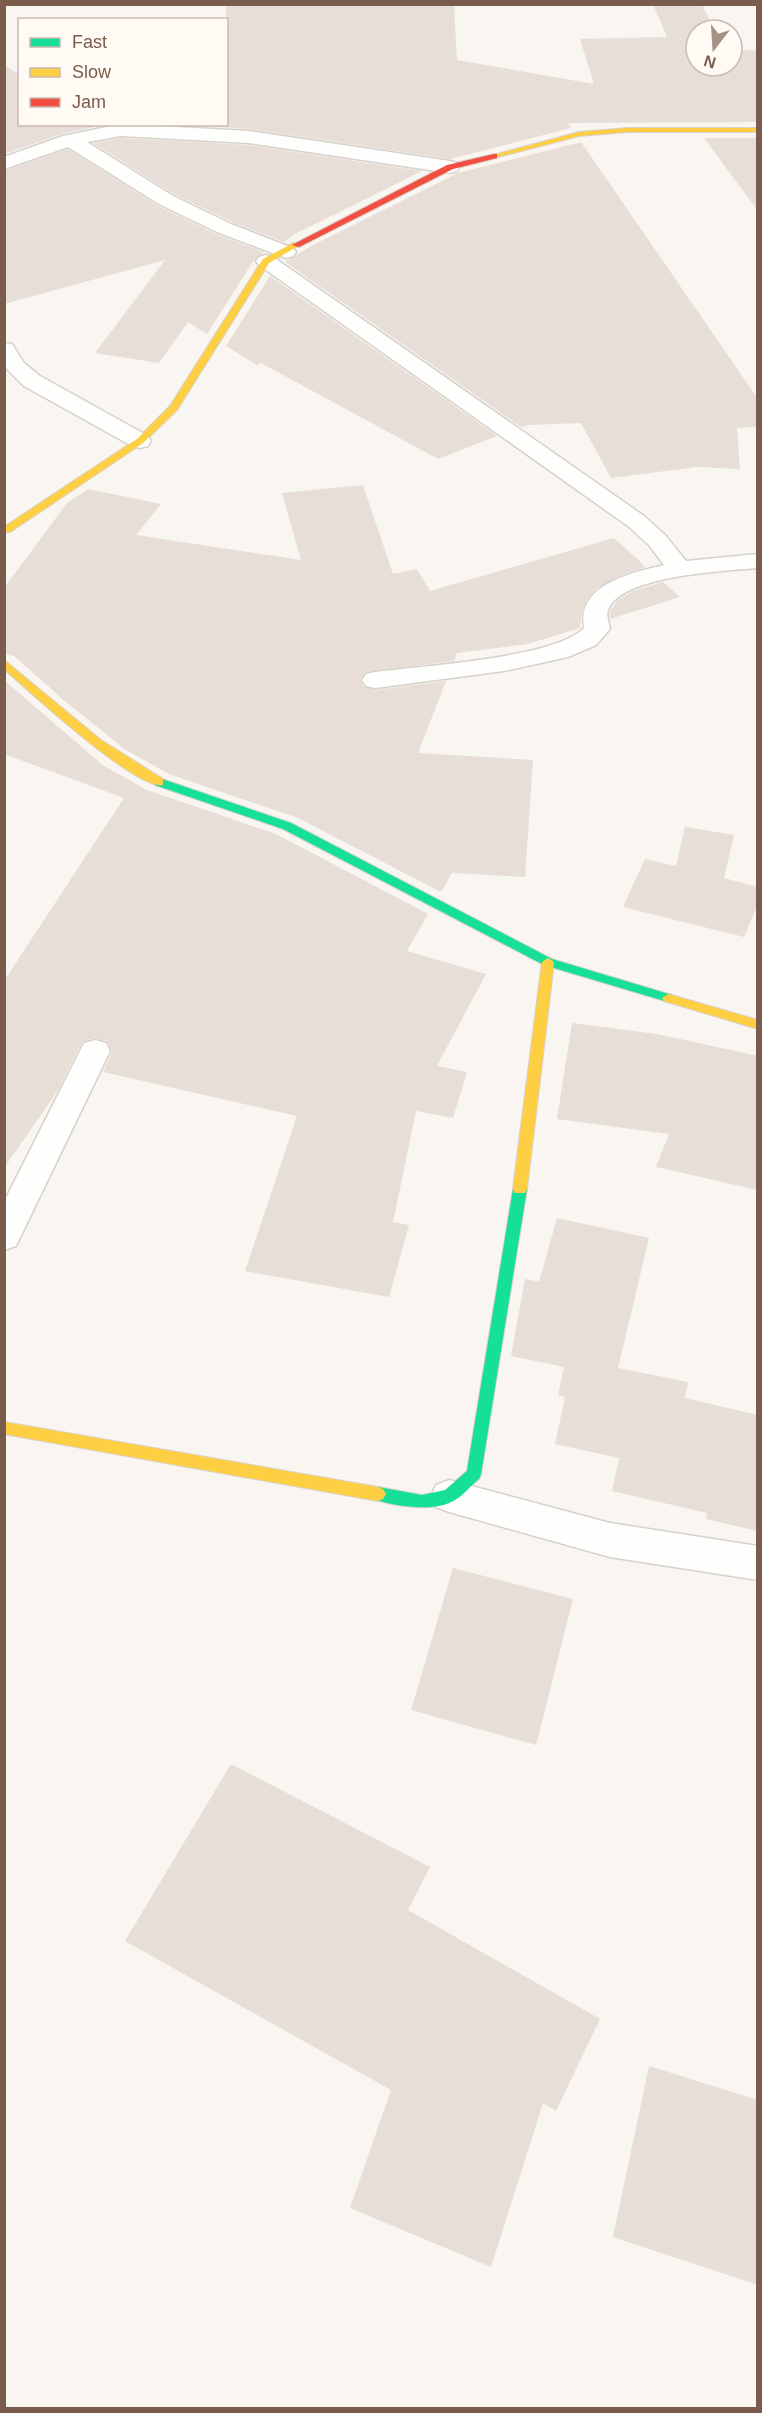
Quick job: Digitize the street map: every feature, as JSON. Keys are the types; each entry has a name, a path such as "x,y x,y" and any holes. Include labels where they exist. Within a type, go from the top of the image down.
{"street":[{"path":"4,164 70,140 121,130 249,137 450,167"},
{"path":"7,530 140,441 174,408 276,257 303,240 450,167 579,134 628,130 758,130"},
{"path":"70,140 166,201 224,228 276,257 636,521 657,540 680,569"},
{"path":"4,349 16,366 32,381 140,441"},
{"path":"375,680 504,663 559,652 586,640 597,628 595,612 604,597 621,585 680,569 758,561"},
{"path":"4,663 56,710 115,758 158,782 286,826 548,962 758,1025"},
{"path":"449,1496 474,1474 497,1318 525,1158 548,962"},
{"path":"4,1237 95,1051"},
{"path":"4,1428 422,1502 449,1496 610,1540 758,1563"}],"building":[{"path":"226,4 454,4 457,60 594,84 580,39 667,37 653,4 702,4 708,18 684,18 684,78 744,78 744,51 758,50 758,122 568,123 571,128 450,159 249,129 202,126 228,126 228,18 226,18"},
{"path":"4,65 18,74 18,126 98,126 62,134 4,154"},
{"path":"121,138 249,145 422,171 295,234 284,242 232,222 174,194 93,143"},
{"path":"704,138 758,138 758,211"},
{"path":"581,142 758,399 758,427 737,428 740,469 697,467 611,478 581,423 521,427 285,262 311,246 458,173"},
{"path":"68,149 158,206 216,234 264,252 254,260 207,334 188,322 159,363 95,353 165,260 4,304 4,171"},
{"path":"270,276 497,436 438,459 261,363 257,365 226,346"},
{"path":"363,485 393,574 417,569 430,591 614,538 646,567 621,575 596,589 587,600 582,612 580,628 528,644 457,653 454,661 366,672 360,679 364,687 375,690 446,681 418,753 533,760 525,877 452,873 441,892 298,818 169,774 126,750 66,702 14,656 4,653 4,588 67,503 88,489 161,504 136,535 301,560 282,493"},
{"path":"663,582 680,597 610,619 610,611 618,600 633,591"},
{"path":"4,680 104,766 147,790 276,834 428,914 407,951 486,974 437,1066 467,1072 453,1118 416,1111 393,1222 409,1225 389,1297 245,1271 297,1116 103,1072 112,1052 107,1041 94,1038 82,1042 57,1092 4,1168 4,981 124,798 4,754"},
{"path":"685,827 734,835 724,878 758,887 758,904 744,937 623,907 645,859 676,866"},
{"path":"572,1023 657,1034 758,1056 758,1190 656,1167 669,1134 557,1119"},
{"path":"557,1218 649,1238 618,1368 688,1382 685,1398 758,1415 758,1531 706,1519 707,1513 612,1491 619,1458 555,1444 565,1397 558,1395 564,1367 511,1356 525,1279 539,1282"},
{"path":"453,1568 573,1599 536,1745 411,1710"},
{"path":"231,1764 430,1867 408,1910 600,2019 556,2111 543,2103 491,2267 350,2208 391,2090 125,1941"},
{"path":"649,2066 758,2100 758,2285 613,2237"}],"traffic: fast":[{"path":"159,782 287,826 548,962 668,998"},
{"path":"378,1494 422,1502 449,1496 474,1474 520,1189"}],"traffic: slow":[{"path":"494,156 579,134 628,130 758,130"},
{"path":"7,530 140,441 174,408 266,261 296,245"},
{"path":"4,663 97,743 159,782"},
{"path":"520,1189 548,962"},
{"path":"668,998 758,1025"},
{"path":"4,1428 378,1494"}],"traffic: jam":[{"path":"296,245 450,167 494,156"}]}
